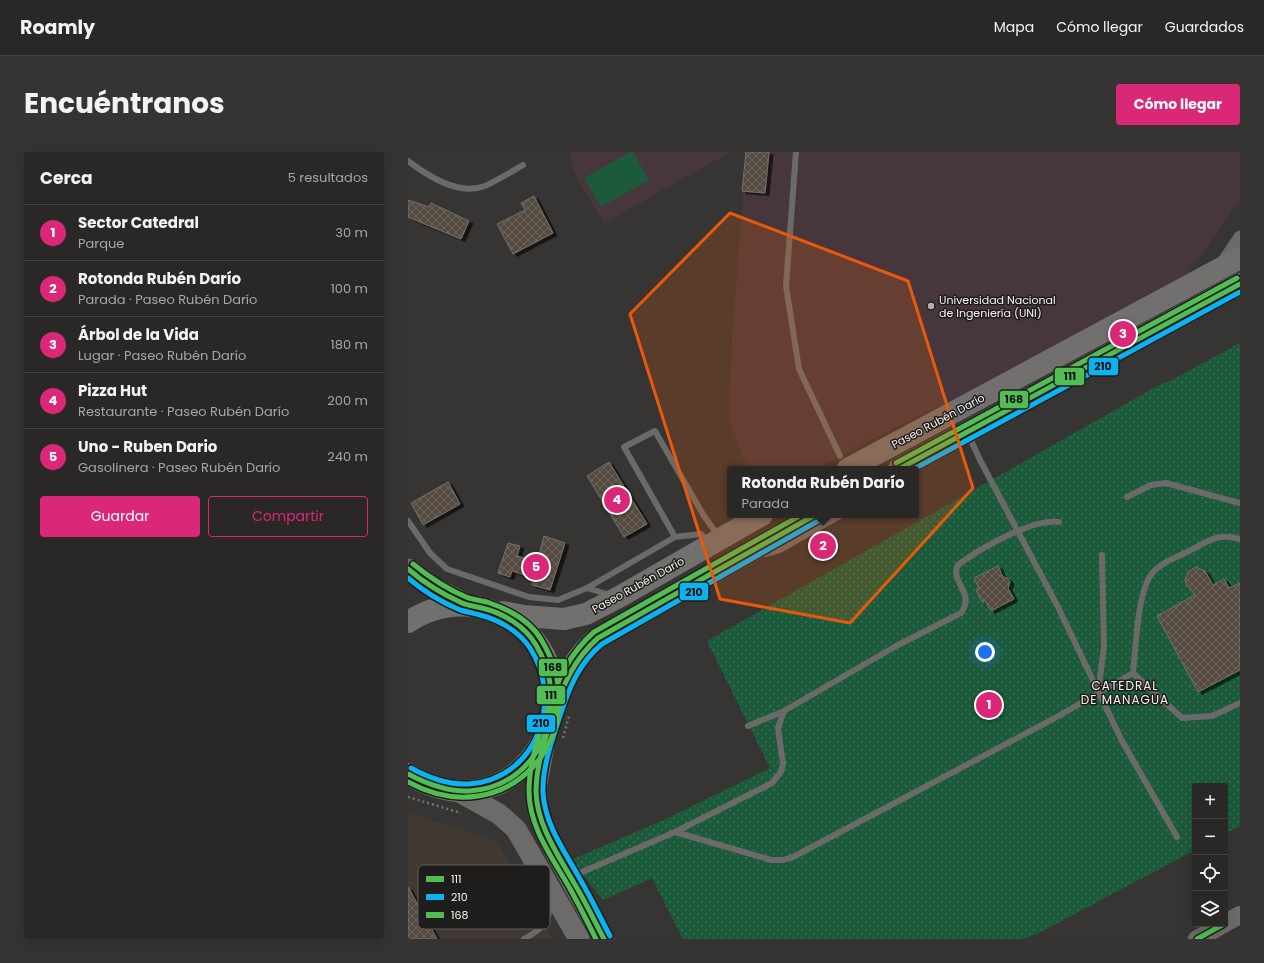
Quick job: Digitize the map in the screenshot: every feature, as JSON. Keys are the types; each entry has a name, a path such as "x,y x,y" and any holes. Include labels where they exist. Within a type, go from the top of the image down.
{"highway":[{"name":"Paseo Rubén Darío","path":"844,463 1218,271 1240,258"},
{"path":"905,466 1240,284"},
{"name":"Paseo Rubén Darío","path":"475,607 524,616 564,619 586,614 619,598 756,518"},
{"path":"408,782 447,789 476,790 488,787 510,777 528,762 553,733 566,677 572,665 589,645 622,624 810,518"},
{"path":"408,622 427,612 440,608 475,607 501,615 513,622 529,635 540,651 549,669 553,689 553,733"},
{"path":"408,774 447,789"}],"main road":[{"path":"408,569 434,588 475,607"},
{"path":"553,733 536,789 538,806 543,825 604,939"},
{"path":"447,789 493,810 510,823 521,835 538,865"},
{"path":"550,885 579,939"}],"street":[{"path":"1218,271 1240,237"},
{"path":"1228,922 1240,915"},
{"path":"1197,939 1219,927"}],"lane":[{"path":"796,152 786,286 799,369 844,463"},
{"path":"408,161 425,174 441,183 468,188 485,186 523,165"},
{"path":"674,537 624,447 655,431 704,516 714,530 725,534 743,525"},
{"path":"968,433 980,460 1057,606 1122,741 1177,837"},
{"path":"1127,497 1151,485 1166,483 1240,503"},
{"path":"732,561 780,550 837,518"},
{"path":"748,726 784,712 896,646 961,613 965,607 966,599 957,577 956,569 958,565 1018,531 1042,522 1058,522"},
{"path":"408,523 430,553 447,569 529,597 558,600 587,588 674,537 701,534 710,544"},
{"path":"1133,673 1140,607 1150,576 1162,565 1215,538 1228,536 1240,539"},
{"path":"1098,693 1104,647 1102,555"},
{"path":"587,588 619,598"},
{"path":"675,832 771,860 783,860 793,857 1133,673"},
{"path":"1133,673 1182,718 1212,716 1240,703"},
{"path":"571,877 675,832 772,783 781,772 783,764 778,728 784,712"},
{"path":"550,885 550,905"},
{"path":"524,939 537,936"}],"path":[{"path":"553,733 572,708"},
{"path":"408,797 462,814"}],"highlighted area":[{"path":"730,213 908,281 973,488 850,623 720,599 630,314"}],"shaded area":[{"path":"570,152 731,152 604,223 573,171"},
{"name":"Universidad Nacional de Ingeniería (UNI)","path":"746,152 1240,152 1240,200 1188,273 972,390 856,447 822,466 747,466 729,422 732,339"},
{"path":"408,812 497,841 510,865 418,865 418,929 546,929 552,939 408,939"}],"green space":[{"path":"630,152 633,152 649,180 601,207 584,178"},
{"path":"1240,343 1240,826 1228,832 1228,783 1192,783 1192,852 1037,934 1023,939 683,939 652,878 603,900 571,860 668,818 770,768 707,641 1161,384 1170,381"}],"building":[{"path":"746,152 769,152 765,193 742,191"},
{"path":"534,196 553,233 513,254 497,224 525,210 521,203"},
{"path":"408,200 429,207 431,203 469,221 461,239 408,217"},
{"path":"609,462 647,524 624,537 587,476"},
{"path":"448,482 460,504 423,525 411,503"},
{"path":"544,536 565,543 550,590 532,585 534,578 512,571 510,577 498,573 508,543 520,546 517,556 537,562"},
{"path":"998,566 1003,577 1010,581 1008,588 1014,599 991,611 985,601 982,602 976,590 979,588 974,578"},
{"path":"1196,567 1205,571 1213,585 1224,579 1229,588 1240,583 1240,670 1198,692 1157,616 1195,595 1185,581 1188,572"},
{"path":"408,887 418,905 418,929 431,929 437,939 408,939"}],"transit line":[{"name":"168","path":"896,463 1237,278"},
{"name":"111","path":"905,466 1240,284"},
{"name":"210","path":"919,466 1240,292"},
{"name":"168","path":"596,939 572,892 542,840 530,804 529,781 535,751 540,731 560,679 578,649 594,632 796,518"},
{"name":"111","path":"604,939 549,839 537,804 536,782 542,753 553,715 565,683 582,655 598,638 810,518"},
{"name":"210","path":"610,936 557,838 548,816 543,793 544,774 548,754 571,686 587,659 602,644 818,521"},
{"name":"168","path":"408,782 444,795 478,796 508,786 533,767 550,741 558,710 556,676 542,641 532,627 503,608 487,602 469,598 452,590 413,564"},
{"name":"111","path":"408,569 427,584 447,596 465,604 498,613 520,626 536,645 546,668 551,692 550,716 543,739 532,759 515,775 494,786 461,791 437,787 408,774"},
{"name":"210","path":"408,578 426,592 446,603 460,610 494,620 514,631 530,648 540,669 544,691 544,713 538,734 527,753 512,768 493,779 469,784 439,780 411,768"},
{"name":"111","path":"1197,939 1219,927"}],"place":[{"name":"Universidad Nacional de Ingeniería (UNI)","path":"931,306"},
{"name":"Árbol de la Vida","path":"1123,334"},
{"name":"Pizza Hut","path":"617,500"},
{"name":"Rotonda Rubén Darío","path":"823,546"},
{"name":"Uno - Ruben Dario","path":"536,567"},
{"name":"Sector Catedral","path":"989,705"}],"district":[{"name":"CATEDRAL DE MANAGUA","path":"1125,692"}]}
